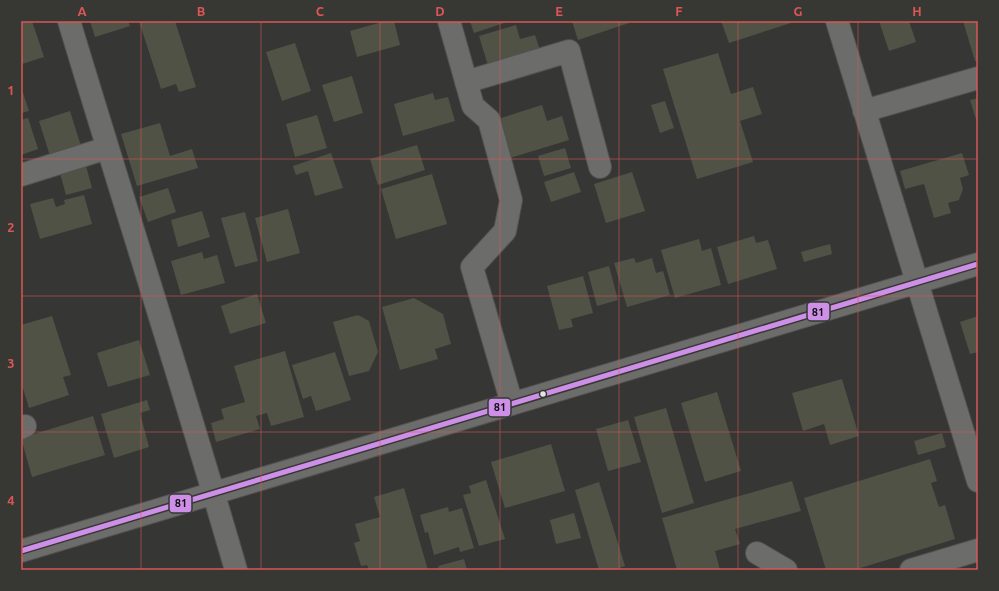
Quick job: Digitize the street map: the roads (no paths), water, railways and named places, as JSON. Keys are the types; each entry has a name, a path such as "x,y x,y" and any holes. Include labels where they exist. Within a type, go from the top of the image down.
{"street":[{"path":"69,21 214,492 236,570"},
{"path":"449,21 473,106 489,120 511,200 505,231 472,267 512,404"},
{"path":"837,21 978,481"},
{"path":"466,82 569,51 600,167"},
{"path":"864,111 978,78"},
{"path":"21,175 107,148"},
{"path":"21,551 978,264"},
{"path":"912,570 978,550"},
{"path":"757,553 786,570"}]}
